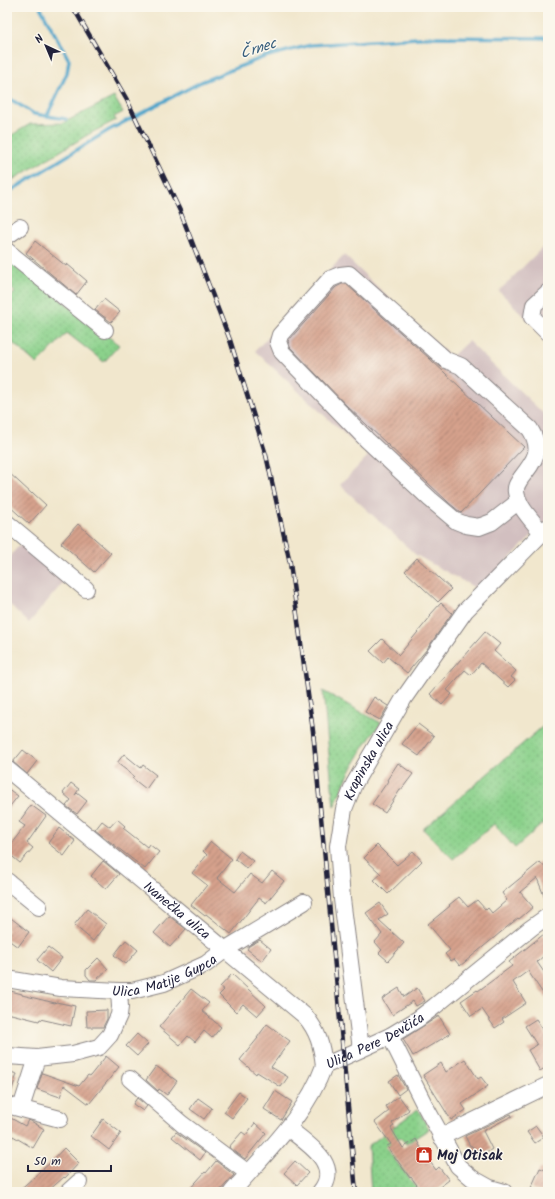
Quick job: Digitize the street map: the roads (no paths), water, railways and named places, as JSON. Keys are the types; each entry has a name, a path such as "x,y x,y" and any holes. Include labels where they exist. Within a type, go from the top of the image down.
{"street":[{"path":"7,236 20,227"},
{"path":"7,252 105,330"},
{"path":"519,501 492,522 479,527 466,525 456,521 366,440 282,352 278,342 280,335 330,279 340,275 349,274 446,360 461,366 530,429 535,438 537,451 525,473 516,485 516,492 526,513 545,530"},
{"path":"548,292 534,305 532,318 548,333"},
{"path":"7,523 86,589"},
{"name":"Krapinska ulica","path":"361,1049 342,898 338,846 344,809 354,784 404,698 465,611 545,530"},
{"name":"Ivanečka ulica","path":"7,769 305,1016 312,1024 319,1038 323,1050 324,1066"},
{"path":"7,881 39,907"},
{"name":"Ulica Matije Gupca","path":"7,979 61,988 119,991 132,991 164,983 206,964 226,949 304,902"},
{"name":"Ulica Pere Devčića","path":"232,1192 288,1128 309,1098 319,1080 324,1066 390,1036 418,1018 548,916"},
{"path":"7,1056 37,1058 73,1054 98,1047 110,1035 119,1015 119,991"},
{"path":"390,1036 441,1138 458,1166 472,1178 490,1188 504,1192"},
{"path":"37,1058 14,1106 60,1119"},
{"path":"130,1079 182,1124 248,1174"},
{"path":"441,1138 548,1085"},
{"path":"288,1128 322,1157 326,1167 327,1176 324,1188 320,1192"}],"waterway":[{"path":"40,7 69,60 67,73 47,116"},
{"name":"Črnec","path":"7,193 109,130 201,82 264,57 311,45 433,37 548,38"},
{"path":"7,97 34,114 66,119"}],"railway":[{"path":"73,7 127,100 180,211 230,340 266,455 290,563 313,731 356,1192"}],"place":[{"name":"Moj Otisak","path":"424,1155"}]}
